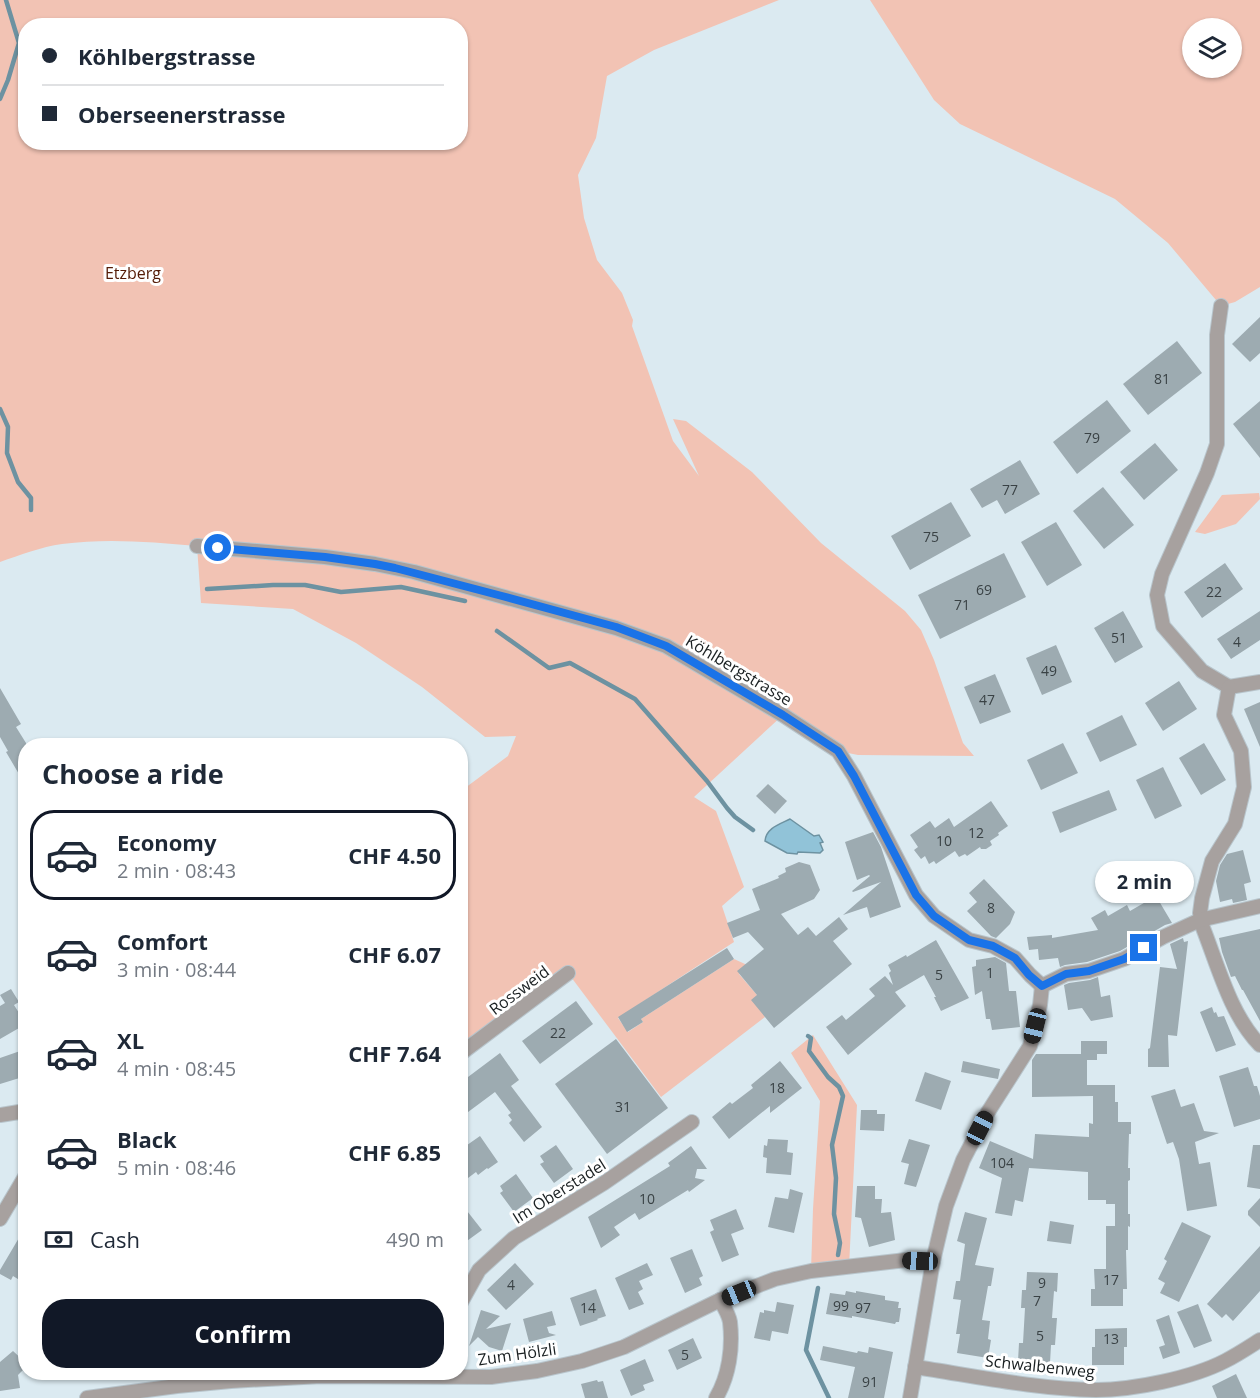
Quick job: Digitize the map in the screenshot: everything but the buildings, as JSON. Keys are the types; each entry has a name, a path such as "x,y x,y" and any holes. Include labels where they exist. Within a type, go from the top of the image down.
{"street":[{"path":"1221,306 1217,336 1217,444 1207,473 1162,574 1157,596 1163,626 1202,671 1229,687 1260,682"},
{"name":"Köhlbergstrasse","path":"197,546 325,557 414,572 616,627 666,646 783,715 838,751 854,776 916,895 934,916 969,940 993,946 1015,958 1042,986"},
{"path":"1229,687 1224,715 1241,751 1244,787 1235,824 1212,861 1202,898 1200,920 1236,1012 1248,1033 1260,1045"},
{"path":"910,1398 933,1262 946,1206 963,1160 988,1112 1030,1046 1042,986 1066,974 1089,971 1124,959 1200,920 1260,906"},
{"name":"Rossweid","path":"468,1048 568,973"},
{"path":"0,1115 18,1112"},
{"name":"Im Oberstadel","path":"468,1290 479,1270 514,1238 604,1183 693,1122"},
{"path":"0,1219 18,1189"},
{"name":"Zum Hölzli","path":"468,1376 491,1377 537,1371 582,1361 624,1347 720,1300 775,1279 811,1271 906,1260 933,1262"},
{"path":"716,1398 721,1390 731,1356 730,1320 720,1300"},
{"name":"Schwalbenweg","path":"915,1367 1047,1387 1098,1390 1125,1388 1171,1379 1210,1367 1224,1362 1260,1340"},
{"name":"Zum Hölzli","path":"87,1398 173,1380"}],"green space":[{"name":"Etzberg","path":"0,0 779,0 654,50 607,76 596,138 578,175 584,218 597,260 622,293 633,320 632,326 673,441 699,476 673,419 686,421 752,472 821,543 905,611 921,630 963,743 974,756 858,755 838,751 783,715 694,797 716,811 744,887 722,906 734,942 618,1018 628,1032 643,1022 641,1019 734,959 748,966 739,974 757,995 765,1017 661,1097 568,973 468,1049 468,786 508,756 516,736 485,737 422,687 356,643 293,609 201,603 197,546 96,541 62,544 0,562"},
{"path":"870,0 1260,0 1260,287 1235,302 1221,306 1168,243 1115,199 960,124 934,100"},
{"path":"1259,493 1260,499 1236,524 1205,534 1195,532 1222,495"},
{"path":"813,1035 857,1105 849,1267 811,1271 820,1101 791,1053"}],"water":[{"path":"790,819 814,836 819,835 823,842 820,843 823,850 820,853 787,853 765,841 771,830"}],"waterway":[{"path":"6,0 18,40"},
{"path":"0,99 18,46"},
{"path":"0,409 8,427 7,453 18,482 31,498 31,510"},
{"path":"207,589 305,585 341,592 401,587 465,601"},
{"path":"497,631 549,668 570,663 635,699 707,781 735,817 753,830"},
{"path":"808,1036 811,1038 809,1051 828,1077 839,1087 843,1096 832,1145 836,1178 834,1214 840,1243 838,1255"},
{"path":"818,1288 806,1350 829,1398"}],"route":[{"path":"218,548 325,557 414,572 616,627 666,646 783,715 838,751 854,776 916,895 934,916 969,940 993,946 1015,958 1042,986 1066,974 1089,971 1124,959 1144,948"}]}
